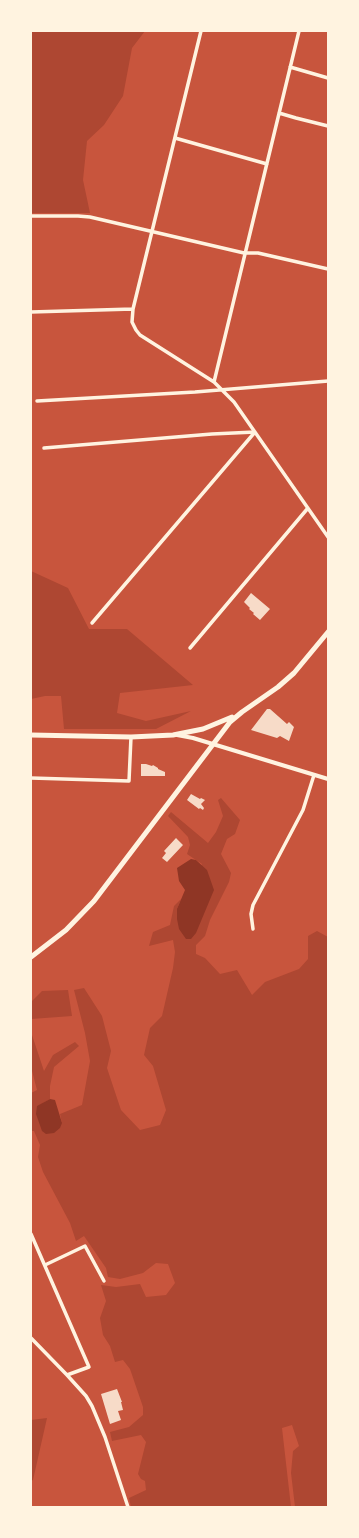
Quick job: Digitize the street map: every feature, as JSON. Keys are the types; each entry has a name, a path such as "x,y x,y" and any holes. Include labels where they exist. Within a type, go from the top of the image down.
{"main road":[{"path":"31,735 131,737 173,735 210,726 242,712 262,700 294,673 328,632"},
{"path":"31,957 66,930 94,901 230,722 242,712"}],"street":[{"path":"201,31 133,309 132,322 140,335 214,382 234,402 328,537"},
{"path":"214,382 244,253 299,31"},
{"path":"290,67 328,78"},
{"path":"279,113 328,126"},
{"path":"175,138 267,164"},
{"path":"31,216 90,217 244,253 258,253 328,270"},
{"path":"31,312 133,309"},
{"path":"37,401 223,390 328,381"},
{"path":"44,448 212,434 255,432"},
{"path":"92,623 255,432"},
{"path":"190,648 308,508"},
{"path":"173,735 193,738 328,778"},
{"path":"31,778 129,780 131,737"},
{"path":"253,929 250,914 253,905 303,810 314,774"},
{"path":"31,1234 89,1367 67,1375"},
{"path":"45,1265 85,1246 104,1281"},
{"path":"31,1338 86,1396 92,1406 105,1437 128,1507"}],"shaded area":[{"path":"31,31 145,31 132,48 123,96 104,125 87,141 83,180 90,213 31,213"},
{"path":"31,571 68,588 89,629 127,629 193,685 120,693 117,713 146,721 191,711 156,729 64,729 61,696 45,696 31,699"},
{"path":"221,798 240,820 235,834 227,839 221,854 231,873 229,882 210,920 205,936 196,945 196,954 205,958 220,974 237,970 252,995 265,982 299,969 308,959 308,936 317,931 328,937 328,1507 295,1507 291,1473 293,1451 299,1446 292,1425 282,1428 291,1507 131,1507 129,1498 146,1490 145,1481 141,1479 138,1474 146,1442 141,1435 112,1441 110,1432 129,1427 143,1415 143,1407 130,1369 123,1360 115,1362 110,1346 103,1335 100,1318 106,1301 101,1285 116,1287 140,1284 146,1297 166,1295 175,1283 168,1264 156,1263 143,1273 120,1279 108,1277 106,1268 84,1236 76,1241 70,1223 43,1172 38,1157 40,1145 34,1131 31,1131 31,1093 37,1090 31,1067 31,1032 44,1071 53,1055 75,1042 79,1046 54,1067 50,1086 50,1099 40,1105 62,1123 60,1114 82,1105 90,1061 85,1033 74,990 84,988 102,1016 111,1051 107,1068 121,1110 140,1130 160,1125 166,1110 153,1066 144,1055 150,1028 162,1016 173,968 175,952 173,940 149,946 153,932 170,925 174,906 181,899 177,909 202,864 187,854 190,845 188,837 168,816 171,812 208,843 216,832 223,816 218,800"},
{"path":"191,859 196,860 207,870 214,890 196,933 191,939 186,939 179,929 177,919 177,909 185,890 179,881 177,868"},
{"path":"68,990 72,1016 31,1019 31,1002 42,991"},
{"path":"50,1099 55,1100 62,1123 60,1128 54,1133 46,1134 42,1131 36,1114 37,1106"},
{"path":"47,1418 33,1480 31,1481 31,1420"}],"building":[{"path":"251,593 270,609 260,620 253,614 254,613 244,602"},
{"path":"267,709 270,709 287,724 289,722 294,727 289,741 280,736 277,738 251,730"},
{"path":"141,764 153,765 165,772 165,776 141,776"},
{"path":"191,794 205,800 201,804 204,808 203,810 200,808 199,809 187,800"},
{"path":"176,838 183,845 167,862 162,858 166,853 164,851"},
{"path":"117,1389 122,1402 123,1410 118,1411 121,1420 110,1424 101,1394"}]}
